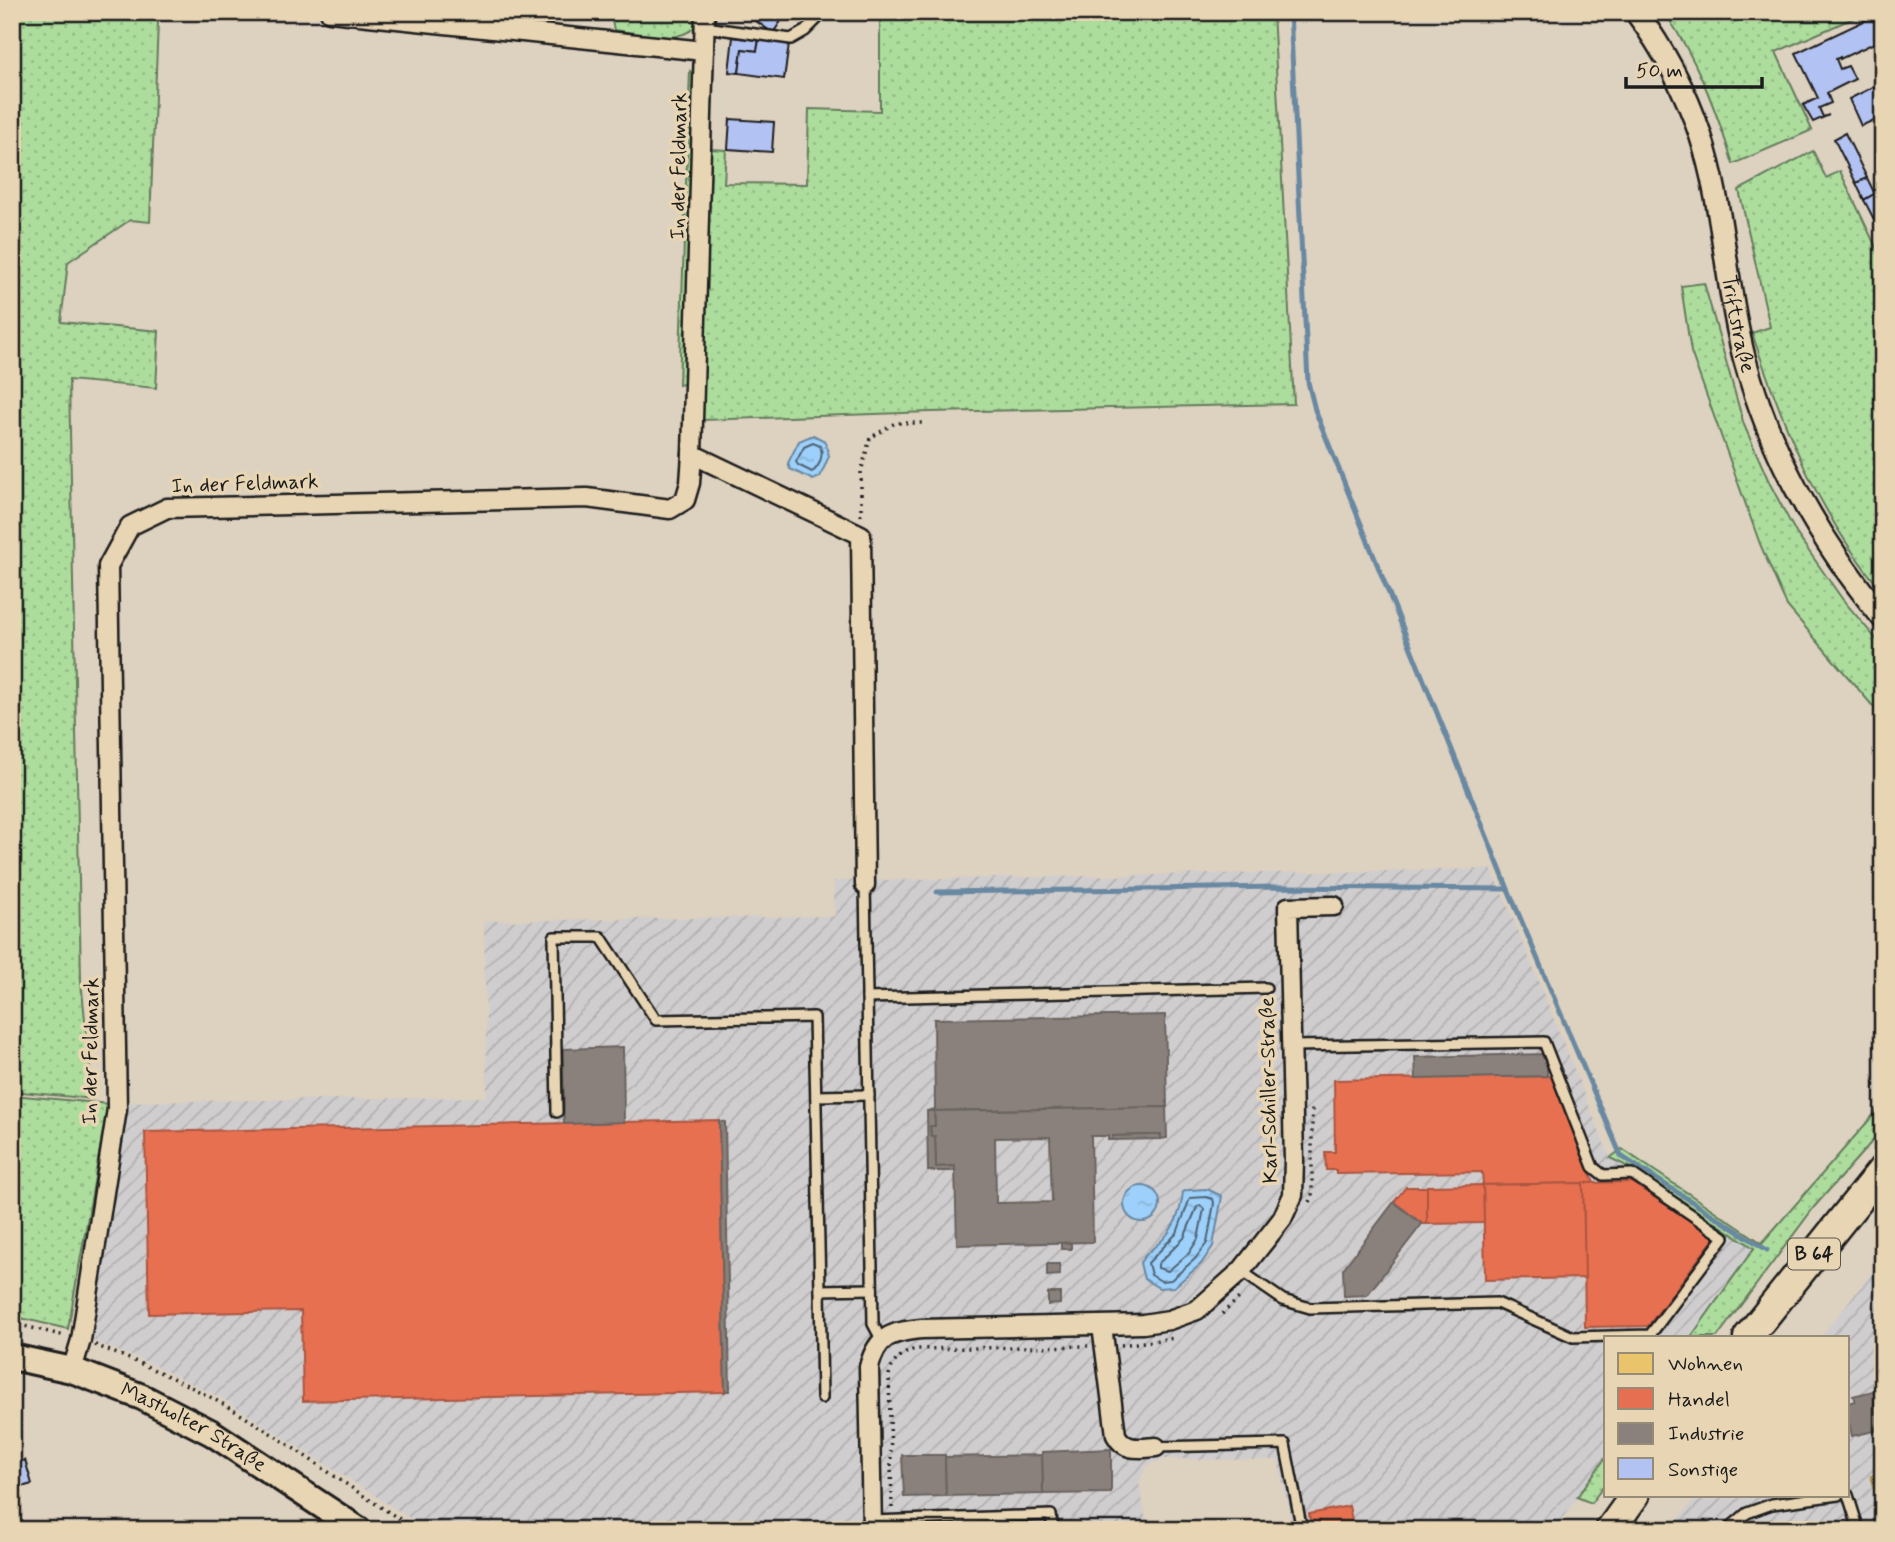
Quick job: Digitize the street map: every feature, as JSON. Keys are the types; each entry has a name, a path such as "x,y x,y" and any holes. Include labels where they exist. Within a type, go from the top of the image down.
{"main road":[{"name":"B 64","path":"1749,1336 1883,1169"},
{"name":"Mastholter Straße","path":"12,1357 72,1370 142,1397 212,1433 359,1530"},
{"path":"1610,1530 1634,1496"}],"street":[{"path":"330,12 704,51"},
{"name":"Triftstraße","path":"1636,12 1656,39 1682,86 1701,136 1715,196 1739,335 1764,416 1788,474 1814,522 1857,586 1883,618"},
{"name":"In der Feldmark","path":"72,1370 81,1340 117,1109 108,566 130,526 167,508 587,498 670,509 685,500 690,483 692,454 705,19"},
{"path":"692,454 861,536 865,885"},
{"name":"Karl-Schiller-Straße","path":"882,1341 895,1332 920,1329 1102,1326 1169,1320 1197,1310 1247,1276 1282,1219 1293,1195 1288,907 1334,906"},
{"path":"1102,1326 1116,1435 1120,1441 1133,1448 1156,1447"},
{"path":"872,1525 869,1367 873,1353 882,1341"}],"lane":[{"path":"705,19 791,39 805,31 824,12"},
{"path":"865,885 873,1324 882,1341"},
{"path":"557,1112 554,937 601,937 656,1020 814,1017 822,1398"},
{"path":"867,998 1266,988"},
{"path":"1292,1046 1544,1042 1593,1167 1603,1175 1632,1174 1724,1237 1650,1335 1612,1336"},
{"path":"816,1096 869,1095"},
{"path":"1247,1276 1283,1300 1310,1308 1497,1303 1573,1337 1604,1336"},
{"path":"820,1290 872,1289"},
{"path":"1156,1447 1284,1444 1302,1530"},
{"path":"1727,1530 1747,1513 1772,1504 1831,1496"},
{"path":"1848,1496 1859,1530"},
{"path":"872,1525 892,1520 1051,1515 1053,1530"}],"path":[{"path":"861,536 861,472 870,438 895,424 923,423"},
{"path":"1307,1206 1312,1197 1312,1098"},
{"path":"1214,1321 1236,1302 1247,1276"},
{"path":"892,1520 889,1375 892,1365 901,1354 915,1349 1104,1346 1169,1341 1180,1337"}],"shaded area":[{"path":"1491,869 1610,1158 1635,1170 1754,1248 1692,1336 1604,1336 1604,1460 1555,1530 1293,1530 1278,1460 1163,1459 1146,1466 1139,1483 1148,1530 429,1530 223,1399 154,1365 88,1339 127,1102 487,1097 484,921 835,916 834,881"},
{"path":"1883,1258 1883,1530 1670,1530 1697,1496 1850,1496 1850,1336 1822,1336"}],"green space":[{"path":"12,12 146,12 158,21 150,222 130,220 68,262 61,322 159,331 156,388 69,380 81,980 93,1099 12,1091"},
{"path":"610,12 697,12 696,26 678,36 646,36 614,30"},
{"path":"880,12 1273,12 1294,404 703,420 700,393 711,149 726,150 724,183 807,184 809,109 880,111"},
{"path":"1664,12 1867,12 1776,52 1812,130 1733,164 1704,85"},
{"path":"690,71 697,75 688,383 679,385"},
{"path":"1813,151 1826,178 1840,171 1883,262 1883,592 1840,533 1805,469 1752,333 1770,327 1739,190"},
{"path":"1704,283 1744,425 1770,484 1796,533 1843,600 1883,647 1883,718 1787,606 1760,544 1691,352 1681,286"},
{"path":"12,1095 108,1104 68,1329 12,1316"},
{"path":"1883,1104 1883,1129 1815,1206 1718,1336 1692,1336 1754,1248 1635,1170 1610,1158 1622,1149 1762,1243"},
{"path":"1604,1460 1604,1486 1591,1503 1577,1497"}],"water":[{"path":"813,435 825,441 829,456 820,477 813,480 790,469 788,463 799,441"},
{"path":"1142,1186 1154,1192 1160,1204 1154,1216 1142,1222 1130,1216 1124,1204 1130,1192"},
{"path":"1207,1189 1222,1196 1213,1246 1201,1264 1174,1287 1159,1288 1144,1279 1140,1263 1173,1226 1183,1192"}],"building: Wohnen":[{"path":"1883,1473 1883,1508 1879,1508 1871,1476"}],"building: Handel":[{"path":"1552,1076 1594,1183 1483,1185 1482,1172 1336,1174 1336,1170 1326,1170 1325,1152 1335,1152 1334,1080"},
{"path":"719,1120 725,1392 303,1401 301,1311 149,1314 145,1132"},
{"path":"1631,1182 1715,1237 1648,1326 1585,1327 1583,1183"},
{"path":"1583,1183 1585,1278 1485,1280 1483,1185"},
{"path":"1483,1185 1484,1223 1427,1224 1427,1186"},
{"path":"1406,1187 1427,1187 1427,1224 1422,1224 1394,1202"},
{"path":"1349,1506 1354,1529 1312,1530 1309,1514"},
{"path":"1757,1525 1772,1526 1782,1530 1741,1530"}],"building: Industrie":[{"path":"1165,1015 1167,1107 927,1111 935,1109 934,1019"},
{"path":"623,1047 624,1122 564,1124 563,1049"},
{"path":"1547,1054 1547,1076 1416,1079 1415,1057"},
{"path":"1166,1107 1167,1138 1161,1139 1161,1135 1113,1136 1113,1140 1108,1140 1108,1136 1091,1136 1093,1242 957,1245 955,1166 936,1167 935,1136 931,1136 930,1126 935,1126 934,1111","holes":["1050,1137 1052,1202 996,1203 995,1138"]},
{"path":"927,1111 934,1111 935,1126 930,1126 931,1136 935,1136 936,1167 955,1166 955,1171 928,1171"},
{"path":"719,1121 725,1122 730,1391 725,1391"},
{"path":"1161,1135 1161,1139 1113,1140 1113,1136"},
{"path":"1394,1202 1422,1224 1367,1295 1344,1296 1343,1269"},
{"path":"1061,1243 1071,1243 1071,1249 1061,1249"},
{"path":"1047,1264 1059,1264 1060,1275 1047,1276"},
{"path":"1048,1293 1060,1293 1060,1304 1048,1305"},
{"path":"1881,1389 1883,1429 1852,1436 1850,1402 1855,1401 1853,1396"},
{"path":"1111,1449 1111,1493 1043,1494 1042,1452"},
{"path":"902,1455 945,1455 946,1496 904,1497"},
{"path":"1042,1455 1043,1494 946,1496 945,1457"}],"building: Sonstige":[{"path":"541,12 591,12 591,16"},
{"path":"757,12 787,12 773,33 753,19"},
{"path":"1883,12 1883,39 1836,59 1840,69 1848,66 1855,79 1827,93 1831,103 1819,108 1823,117 1829,115 1813,122 1803,105 1818,98 1796,53"},
{"path":"733,37 759,40 757,51 742,49 739,73 729,72"},
{"path":"759,40 789,44 784,79 739,73 742,49 757,51"},
{"path":"1883,82 1883,116 1861,126 1849,99"},
{"path":"730,119 774,122 772,152 728,149"},
{"path":"1845,133 1867,178 1856,183 1834,139"},
{"path":"1867,178 1875,194 1864,200 1856,183"},
{"path":"1876,193 1883,207 1883,237 1864,200"},
{"path":"25,1460 32,1484 18,1488 12,1464"},
{"path":"12,1467 18,1488 12,1490"}],"waterway":[{"path":"1290,12 1308,382 1315,410 1508,889 1621,1156 1767,1250"},
{"path":"937,892 1280,887 1508,889"}]}
